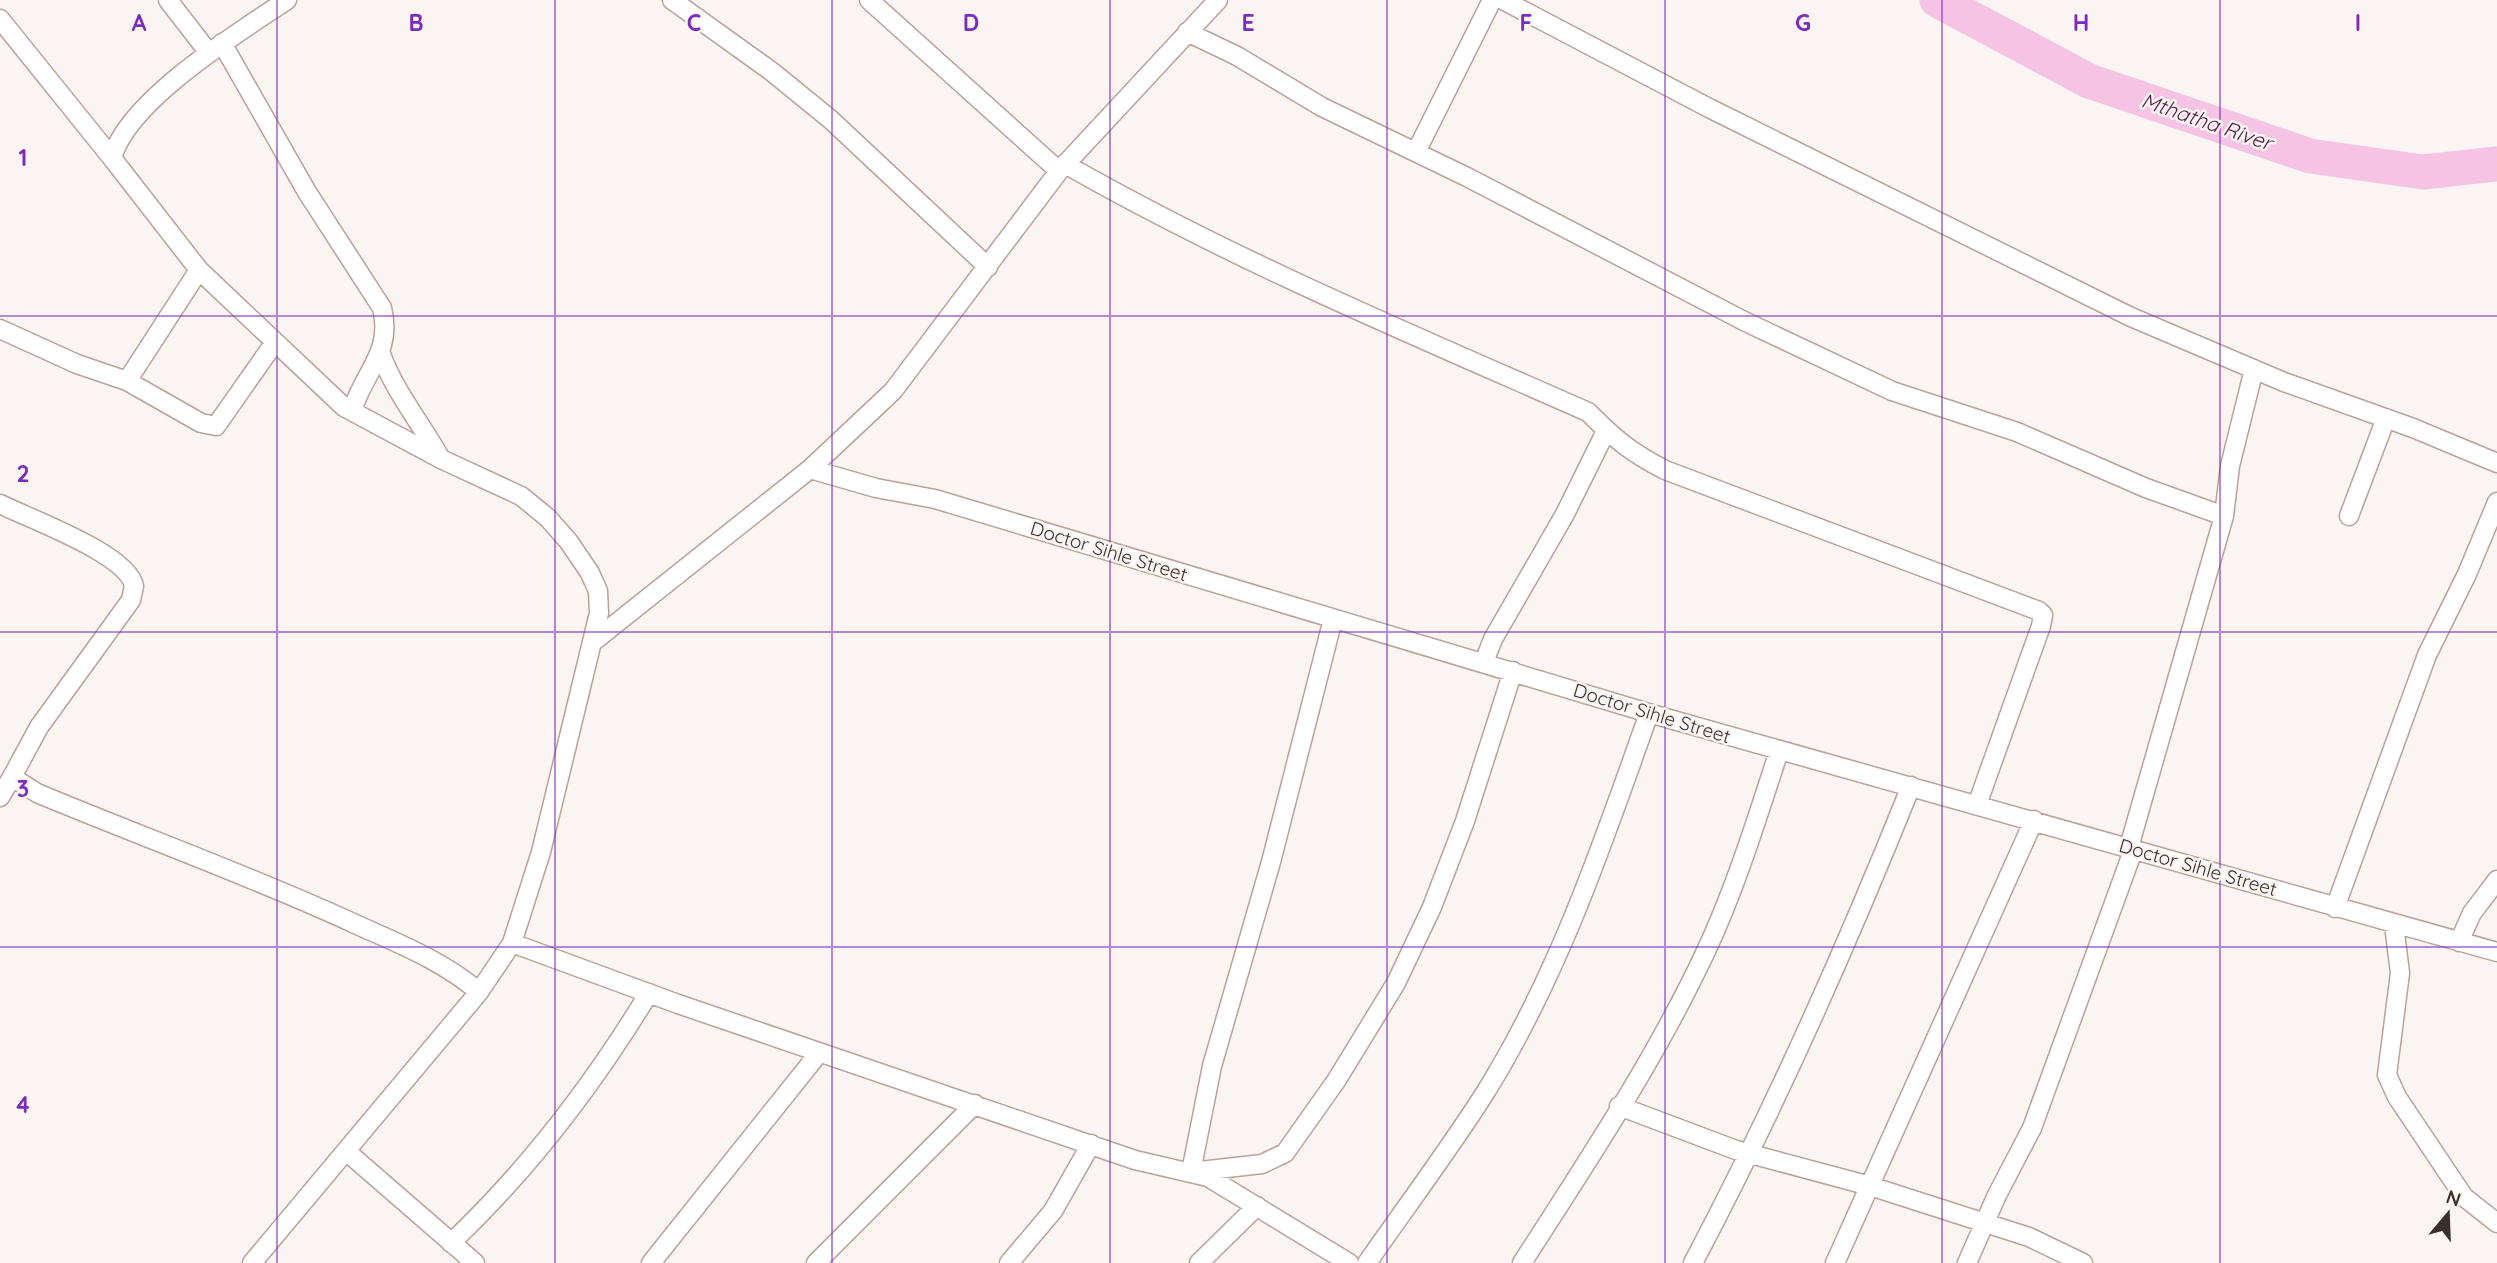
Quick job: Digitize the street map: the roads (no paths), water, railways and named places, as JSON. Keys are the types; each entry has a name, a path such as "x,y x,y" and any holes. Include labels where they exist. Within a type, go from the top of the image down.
{"street":[{"path":"168,0 216,48 307,192 378,297 386,327 381,354 352,411"},
{"path":"113,158 121,136 176,80 216,48 287,0"},
{"path":"672,0 771,71 830,119 988,267"},
{"path":"869,0 1062,167 1290,279 1588,412 1605,433 1636,456 1665,470 2039,611 2043,615 2041,626 1977,805"},
{"path":"594,640 810,469 893,391 1062,167 1218,0"},
{"path":"1416,152 1492,0"},
{"path":"1503,0 1709,108 2131,317 2254,369 2497,463"},
{"path":"0,19 113,158 199,270 352,411 441,459 521,496 548,518 569,542 590,573 598,591 599,613 594,640 541,852 512,943 479,992 252,1263"},
{"path":"1187,32 1237,55 1322,107 1416,152 1744,321 1892,391 2026,436 2146,488 2224,516"},
{"path":"127,381 199,270"},
{"path":"0,329 77,364 127,381 201,423 216,426 275,342"},
{"path":"381,354 389,376 441,459"},
{"path":"1967,1263 2040,1107 2131,847 2224,516 2230,466 2254,369"},
{"path":"2349,516 2386,418"},
{"path":"1484,663 1493,639 1565,514 1605,433"},
{"name":"Doctor Sihle Street","path":"810,469 946,503 1779,751 2131,847 2394,925 2497,952"},
{"path":"2335,908 2427,655 2467,574 2497,502"},
{"path":"0,504 96,550 126,569 134,586 131,600 39,727 0,797"},
{"path":"1191,1172 1212,1066 1271,862 1333,619"},
{"path":"1191,1172 1262,1164 1276,1158 1296,1140 1321,1104 1396,983 1432,907 1465,821 1513,671"},
{"path":"1367,1263 1485,1093 1527,1017 1580,902 1650,713"},
{"path":"1522,1263 1652,1055 1706,951 1742,862 1779,751"},
{"path":"12,777 37,793 328,912 454,971 479,992"},
{"path":"1693,1263 1751,1153 1796,1057 1911,786"},
{"path":"1835,1263 1955,1002 2034,820"},
{"path":"2459,942 2472,913 2497,880"},
{"path":"2394,925 2400,972 2387,1075 2397,1097 2464,1197 2497,1223"},
{"path":"512,943 649,993 1091,1144 1158,1166 1208,1177 1349,1263"},
{"path":"451,1243 537,1153 619,1042 649,993"},
{"path":"651,1263 819,1052"},
{"path":"816,1263 975,1104"},
{"path":"1619,1106 1751,1153 1870,1186 1984,1222 2054,1247 2083,1263"},
{"path":"1009,1263 1053,1211 1091,1144"},
{"path":"346,1151 475,1263"},
{"path":"1199,1263 1257,1206"}],"waterway":[{"name":"Mthatha River","path":"1937,0 2089,81 2310,156 2423,172 2497,164"}]}
